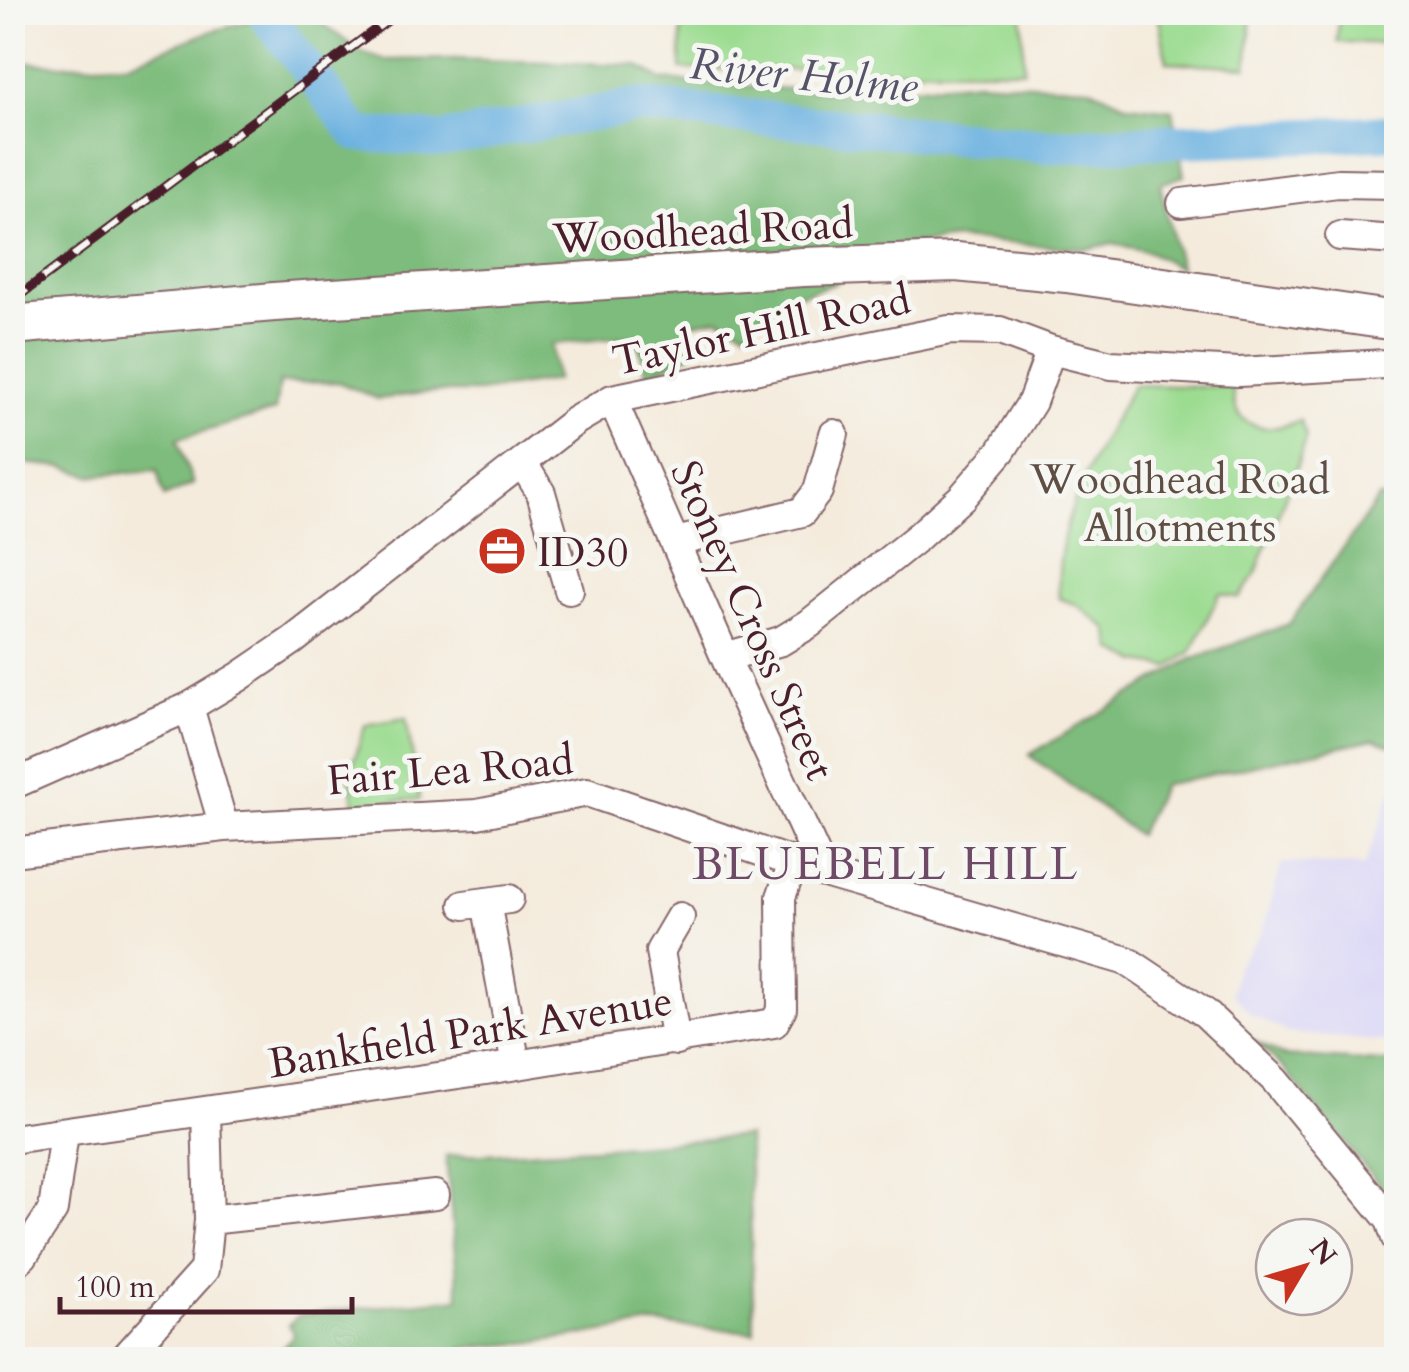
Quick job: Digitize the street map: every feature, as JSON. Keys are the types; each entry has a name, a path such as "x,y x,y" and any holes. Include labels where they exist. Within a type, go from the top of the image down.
{"main road":[{"name":"Woodhead Road","path":"12,325 764,269 956,262 1067,272 1396,321"}],"street":[{"path":"1182,203 1338,183 1396,184"},
{"path":"1340,236 1396,240"},
{"name":"Taylor Hill Road","path":"12,786 189,707 239,677 292,641 575,421 612,399 949,330 1000,331 1050,350 1111,365 1239,372 1396,361"},
{"path":"725,657 780,641 808,624 919,536 962,496 1002,451 1032,402 1050,350"},
{"name":"Stoney Cross Street","path":"612,399 824,873"},
{"path":"675,542 802,512 818,491 834,434"},
{"path":"522,462 541,493 569,590"},
{"path":"189,707 224,827"},
{"name":"Fair Lea Road","path":"12,852 224,827 477,814 587,792 824,873 1127,961 1206,1013 1274,1080 1390,1220 1396,1238"},
{"name":"Bankfield Park Avenue","path":"12,1139 774,1024 782,1009 781,897 794,861"},
{"path":"486,902 516,1065"},
{"path":"676,1041 660,950 680,917"},
{"path":"123,1360 204,1270 208,1220 206,1112"},
{"path":"12,1266 53,1210 64,1133"},
{"path":"208,1220 401,1190 435,1195"}],"shaded area":[{"path":"1396,781 1396,1043 1288,1033 1252,1015 1231,993 1238,964 1262,932 1282,863 1364,866"}],"green space":[{"path":"308,12 359,51 384,60 637,65 662,80 850,93 977,81 1089,87 1127,105 1173,110 1184,176 1160,184 1180,268 1149,252 1113,243 1087,249 957,239 876,248 834,284 795,296 759,317 746,331 719,318 688,324 693,353 647,375 636,336 552,344 556,380 479,392 431,392 378,399 338,382 279,383 275,411 177,439 193,484 164,497 157,470 91,476 64,467 13,462 13,61 62,65 128,63 209,32 280,13"},
{"path":"1339,12 1396,13 1396,44 1337,42"},
{"path":"681,13 1022,13 1024,70 681,69"},
{"path":"1159,13 1252,13 1247,67 1167,62"},
{"name":"Woodhead Road Allotments","path":"1133,385 1233,387 1238,412 1245,420 1276,427 1300,420 1306,436 1255,575 1239,598 1220,593 1191,652 1169,667 1138,662 1113,650 1108,629 1077,605 1059,598 1059,568 1070,513 1092,461"},
{"path":"1379,498 1396,498 1396,747 1374,739 1163,785 1138,835 1029,755 1190,660 1289,624"},
{"path":"406,718 420,799 355,804 349,777 365,725"},
{"path":"1253,1040 1283,1056 1396,1063 1396,1205 1282,1067"},
{"path":"748,1136 754,1332 653,1324 537,1342 464,1348 463,1359 271,1359 294,1335 289,1325 299,1315 459,1298 446,1156"}],"waterway":[{"name":"River Holme","path":"264,12 357,134 441,140 638,106 1048,146 1396,132"}],"railway":[{"path":"12,301 399,12"}],"place":[{"name":"ID30","path":"502,551"}],"district":[{"name":"BLUEBELL HILL","path":"886,863"}]}
